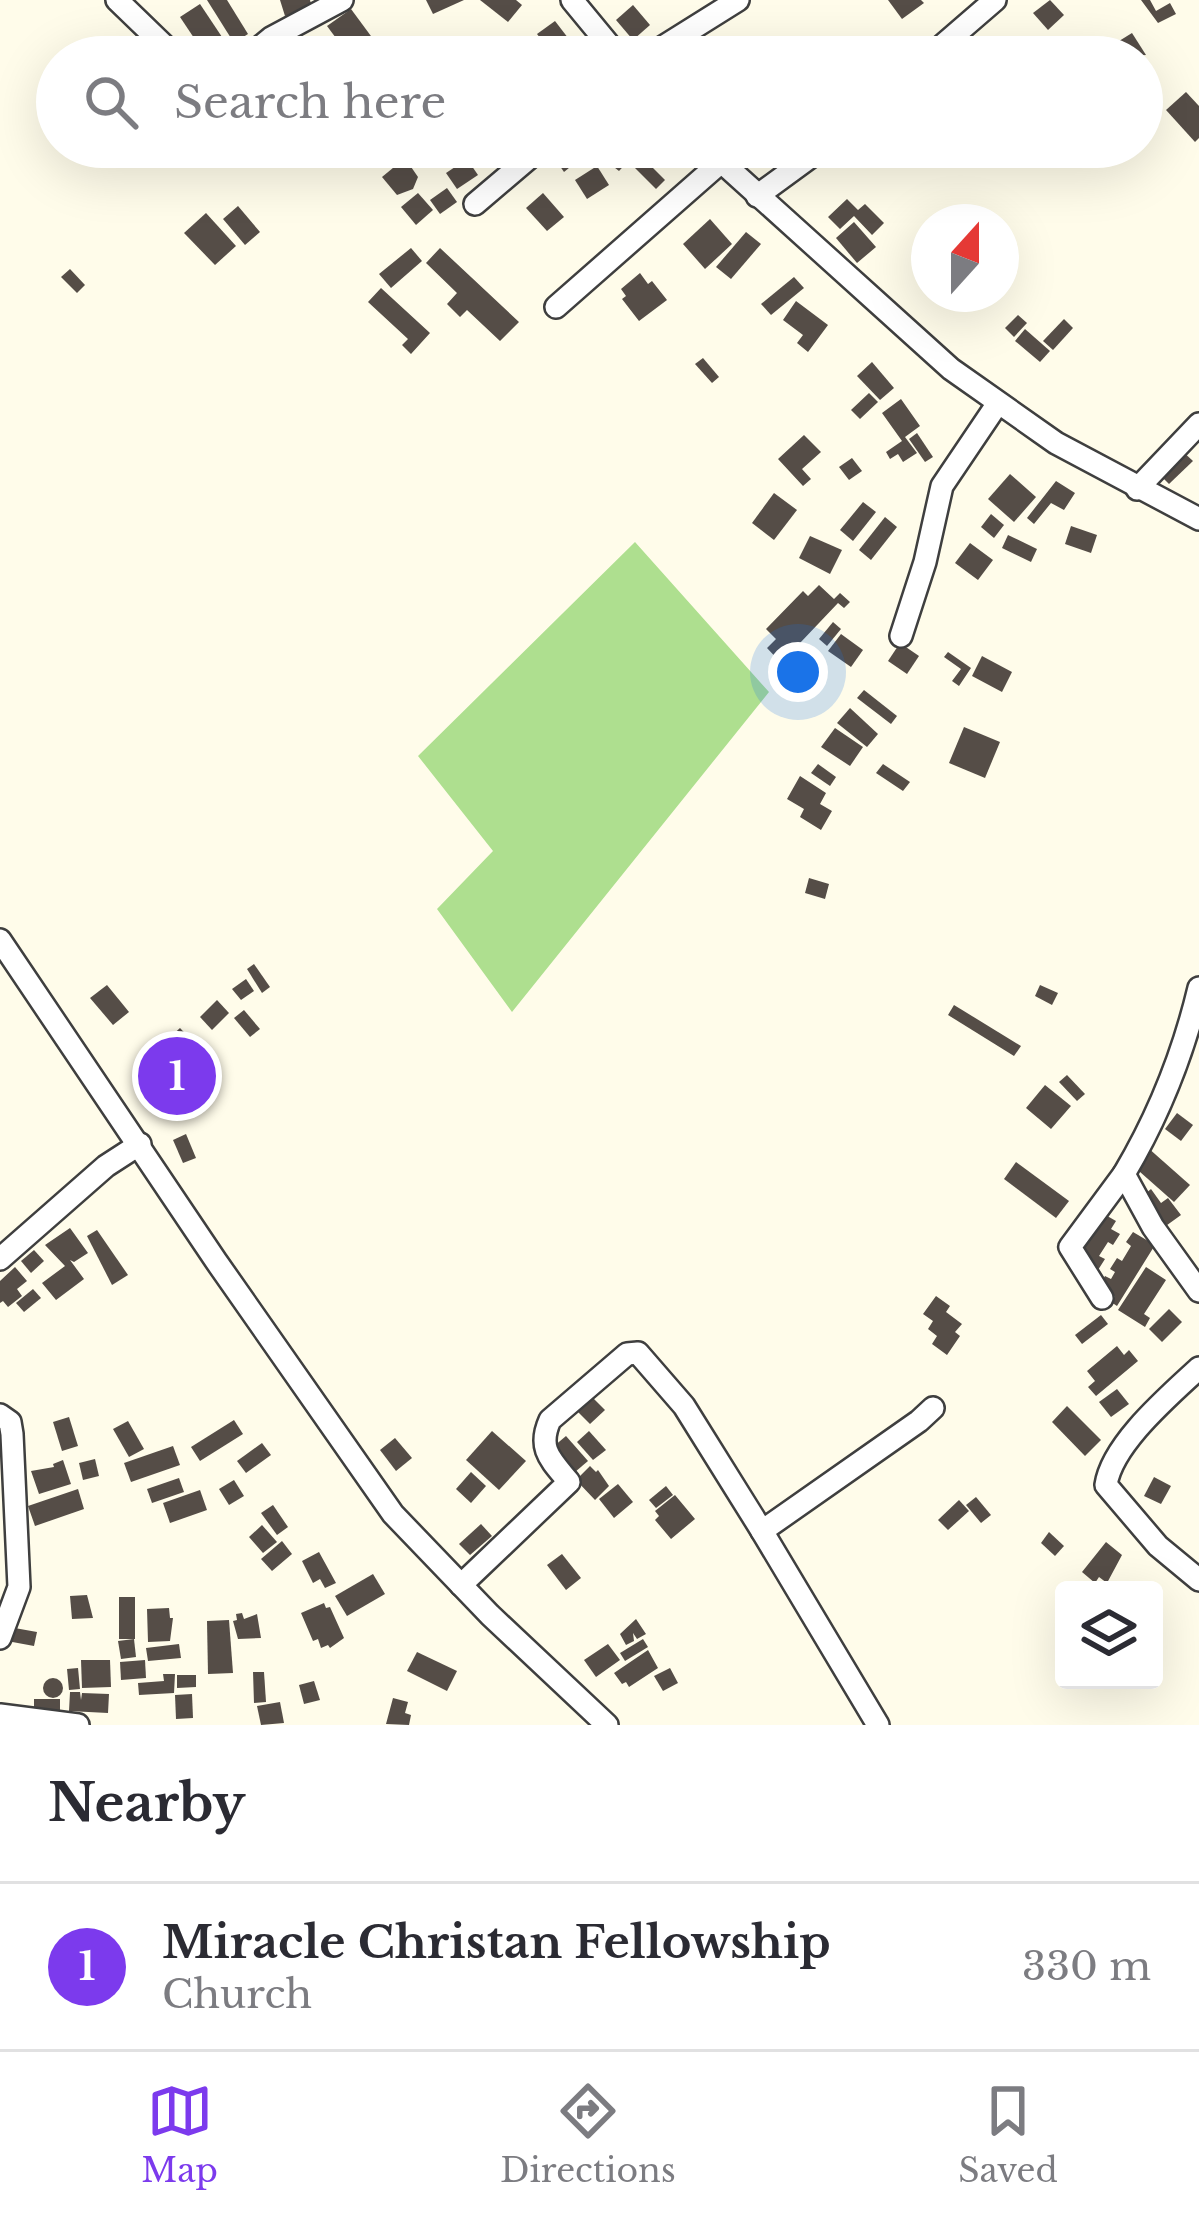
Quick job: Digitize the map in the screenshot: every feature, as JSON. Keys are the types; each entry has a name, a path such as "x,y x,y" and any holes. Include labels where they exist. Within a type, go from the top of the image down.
{"street":[{"path":"117,0 154,36"},
{"path":"275,36 342,0"},
{"path":"572,0 602,36"},
{"path":"681,36 738,0"},
{"path":"953,36 994,0"},
{"path":"475,204 517,168"},
{"path":"556,307 699,168"},
{"path":"728,168 951,369 1056,443 1199,519"},
{"path":"757,196 795,168"},
{"path":"902,636 942,486 998,403"},
{"path":"1137,489 1199,424"},
{"path":"0,940 393,1514 607,1725"},
{"path":"1102,1298 1070,1247 1124,1174 1150,1127 1179,1062 1199,988"},
{"path":"0,1259 106,1166 140,1144"},
{"path":"1124,1174 1153,1227 1199,1292"},
{"path":"461,1585 568,1482 543,1449 550,1420 627,1354 638,1353 684,1406 878,1725"},
{"path":"1199,1368 1126,1443 1106,1485 1158,1546 1199,1580"},
{"path":"763,1531 932,1408"},
{"path":"0,1415 10,1422 13,1433 19,1587 0,1639"},
{"path":"0,1715 78,1725"}],"green space":[{"path":"635,542 769,692 512,1012 437,909 493,851 418,756"}],"building":[{"path":"207,0 227,0 248,34 230,36"},
{"path":"280,0 310,0 312,7 285,16"},
{"path":"426,0 464,0 433,14"},
{"path":"480,0 516,0 522,5 508,22"},
{"path":"888,0 921,0 924,3 902,19"},
{"path":"1050,0 1064,15 1048,30 1033,13"},
{"path":"1141,0 1150,0 1156,11 1170,3 1176,14 1158,23"},
{"path":"200,4 221,36 193,36 180,17"},
{"path":"633,5 650,25 638,36 630,36 616,20"},
{"path":"351,9 371,36 334,36 327,26"},
{"path":"555,21 567,36 538,36"},
{"path":"1186,92 1199,106 1195,142 1166,110"},
{"path":"393,168 412,168 418,177 413,189 397,195 382,177"},
{"path":"473,168 478,175 457,189 446,173"},
{"path":"598,168 609,185 587,199 575,180"},
{"path":"635,168 653,168 665,180 656,189"},
{"path":"447,188 457,202 440,214 430,200"},
{"path":"418,193 433,210 416,225 401,207"},
{"path":"543,193 564,217 547,231 526,208"},
{"path":"847,199 858,210 865,204 884,223 872,235 854,216 840,229 828,217"},
{"path":"238,206 260,232 245,245 223,219"},
{"path":"206,213 236,246 215,265 184,233"},
{"path":"710,219 732,244 705,269 683,244"},
{"path":"854,222 876,247 857,263 836,238"},
{"path":"746,232 761,244 731,279 716,267"},
{"path":"411,248 422,261 391,288 379,274"},
{"path":"440,248 519,322 500,341 467,310 460,317 447,304 457,293 426,263"},
{"path":"70,269 85,285 77,293 61,277"},
{"path":"640,273 667,300 639,321 622,299 626,296 621,289"},
{"path":"794,277 804,288 771,315 761,304"},
{"path":"381,288 430,333 411,354 402,345 408,339 368,302"},
{"path":"796,301 828,325 808,352 797,343 803,335 783,320"},
{"path":"1018,315 1027,323 1014,337 1005,328"},
{"path":"1064,319 1073,328 1053,350 1043,341"},
{"path":"1025,329 1050,351 1040,362 1015,341"},
{"path":"703,358 719,377 712,383 695,364"},
{"path":"872,362 894,388 880,400 857,376"},
{"path":"869,393 878,402 860,419 851,410"},
{"path":"901,399 920,426 905,437 917,453 903,462 898,454 890,459 886,452 902,441 882,413"},
{"path":"917,433 933,457 925,462 909,439"},
{"path":"804,435 821,452 802,469 811,479 803,486 778,459"},
{"path":"1180,449 1193,461 1169,484 1157,472"},
{"path":"852,458 862,471 849,480 839,467"},
{"path":"1010,474 1036,497 1014,522 988,499"},
{"path":"1056,481 1075,493 1064,510 1051,503 1034,524 1027,518"},
{"path":"774,493 797,510 774,540 752,523"},
{"path":"863,502 876,512 853,541 840,530"},
{"path":"991,514 1004,525 994,538 981,527"},
{"path":"885,517 897,527 871,560 859,550"},
{"path":"1071,526 1097,535 1091,553 1065,544"},
{"path":"1008,535 1037,549 1031,562 1002,548"},
{"path":"810,536 842,550 830,574 799,558"},
{"path":"970,543 993,560 978,580 955,563"},
{"path":"819,585 834,599 840,593 850,602 844,608 838,603 781,663 767,648 776,639 766,629 803,591 808,596"},
{"path":"833,622 841,629 827,646 819,639"},
{"path":"841,634 863,650 851,667 828,651"},
{"path":"900,643 919,656 907,674 888,661"},
{"path":"948,652 971,668 959,686 952,681 961,669 944,657"},
{"path":"982,656 1012,672 1002,692 972,676"},
{"path":"864,690 897,716 891,724 857,698"},
{"path":"850,708 878,734 867,747 837,723"},
{"path":"964,727 1000,742 985,778 949,763"},
{"path":"835,728 863,747 850,766 821,747"},
{"path":"818,764 836,777 830,786 811,773"},
{"path":"883,764 910,782 903,791 876,773"},
{"path":"800,776 826,793 820,804 832,811 821,830 800,817 804,809 787,799"},
{"path":"809,878 829,884 825,899 805,893"},
{"path":"254,964 270,987 262,993 247,969"},
{"path":"246,979 254,991 241,1000 232,989"},
{"path":"107,985 129,1012 113,1025 90,998"},
{"path":"1040,985 1058,993 1052,1005 1035,996"},
{"path":"217,1000 229,1013 212,1030 200,1017"},
{"path":"954,1005 1021,1046 1014,1056 948,1015"},
{"path":"244,1010 260,1029 250,1037 234,1018"},
{"path":"180,1028 212,1062 179,1093 161,1074 151,1083 137,1068"},
{"path":"1067,1075 1085,1094 1077,1101 1059,1082"},
{"path":"1045,1085 1071,1106 1051,1129 1026,1108"},
{"path":"1177,1113 1193,1125 1181,1141 1165,1129"},
{"path":"186,1134 196,1158 183,1163 173,1140"},
{"path":"1147,1147 1190,1185 1174,1202 1131,1164"},
{"path":"1016,1162 1069,1201 1056,1218 1004,1179"},
{"path":"1151,1189 1161,1203 1168,1198 1181,1215 1163,1228 1140,1198"},
{"path":"1102,1213 1116,1221 1111,1229 1120,1234 1099,1256 1105,1259 1098,1270 1076,1257"},
{"path":"70,1228 88,1253 70,1260 84,1279 56,1300 42,1283 65,1266 45,1245"},
{"path":"97,1230 128,1275 112,1285 87,1236"},
{"path":"1133,1232 1155,1245 1117,1306 1111,1302 1115,1297 1099,1286 1105,1276 1111,1279 1115,1272 1110,1269 1117,1258 1122,1261"},
{"path":"34,1250 44,1261 31,1273 21,1261"},
{"path":"15,1267 27,1281 17,1289 22,1296 8,1307 0,1303 0,1281"},
{"path":"1146,1267 1166,1280 1144,1314 1150,1318 1145,1327 1118,1310"},
{"path":"33,1289 41,1298 24,1312 16,1303"},
{"path":"936,1296 962,1324 947,1355 932,1344 937,1336 928,1329 933,1321 923,1314"},
{"path":"1169,1309 1182,1322 1162,1342 1149,1329"},
{"path":"1101,1315 1108,1324 1082,1344 1075,1335"},
{"path":"1117,1346 1124,1355 1129,1350 1138,1361 1096,1396 1088,1387 1095,1381 1087,1371"},
{"path":"1117,1389 1129,1404 1111,1417 1099,1402"},
{"path":"592,1397 605,1410 590,1424 577,1411"},
{"path":"1067,1406 1101,1440 1085,1456 1052,1422"},
{"path":"69,1417 78,1446 62,1451 53,1422"},
{"path":"234,1420 243,1434 200,1461 191,1447"},
{"path":"128,1421 144,1449 129,1457 113,1429"},
{"path":"492,1431 526,1461 499,1490 466,1460"},
{"path":"589,1431 606,1450 593,1460 577,1442"},
{"path":"566,1436 588,1461 575,1472 553,1447"},
{"path":"395,1438 412,1458 396,1471 380,1450"},
{"path":"262,1443 271,1455 246,1473 237,1461"},
{"path":"173,1446 180,1465 131,1482 124,1463"},
{"path":"95,1459 99,1476 83,1480 79,1463"},
{"path":"63,1460 71,1484 39,1494 31,1471 54,1467"},
{"path":"590,1466 609,1486 595,1500 576,1480"},
{"path":"471,1472 486,1486 471,1503 456,1489"},
{"path":"1154,1477 1171,1486 1161,1504 1144,1496"},
{"path":"179,1478 184,1492 152,1503 147,1489"},
{"path":"234,1480 244,1496 229,1505 219,1489"},
{"path":"618,1484 633,1502 614,1518 599,1499"},
{"path":"666,1486 673,1495 656,1508 649,1500"},
{"path":"78,1489 84,1509 35,1526 28,1506"},
{"path":"200,1490 207,1510 170,1523 163,1503"},
{"path":"675,1495 695,1519 671,1539 655,1520 659,1516 655,1511"},
{"path":"976,1497 991,1515 981,1523 966,1505"},
{"path":"959,1500 969,1511 948,1530 938,1520"},
{"path":"273,1505 288,1527 277,1535 261,1513"},
{"path":"481,1524 492,1536 470,1555 459,1544"},
{"path":"262,1525 277,1542 263,1553 249,1537"},
{"path":"1049,1532 1064,1546 1055,1556 1041,1543"},
{"path":"282,1541 292,1554 272,1571 261,1559"},
{"path":"1106,1542 1122,1555 1108,1581 1099,1577 1093,1581 1082,1572"},
{"path":"319,1552 336,1583 325,1588 320,1579 313,1583 302,1561"},
{"path":"562,1554 581,1578 566,1590 547,1565"},
{"path":"373,1574 385,1594 347,1616 335,1596"},
{"path":"87,1595 93,1618 72,1619 70,1596"},
{"path":"119,1597 135,1597 135,1639 119,1639"},
{"path":"324,1603 344,1638 330,1648 321,1648 318,1639 313,1641 301,1613"},
{"path":"169,1608 173,1618 170,1641 148,1642 147,1609"},
{"path":"242,1613 244,1619 257,1614 261,1638 238,1639 233,1621"},
{"path":"636,1619 646,1634 637,1639 633,1633 634,1641 626,1645 620,1634"},
{"path":"229,1620 233,1673 208,1674 207,1621"},
{"path":"9,1627 37,1632 34,1646 7,1641"},
{"path":"134,1639 136,1657 121,1659 118,1641"},
{"path":"643,1639 648,1647 625,1661 620,1653"},
{"path":"179,1644 181,1658 148,1661 146,1648"},
{"path":"608,1644 620,1660 596,1677 584,1660"},
{"path":"648,1650 658,1668 629,1687 622,1684 614,1673"},
{"path":"417,1652 457,1671 447,1691 407,1671"},
{"path":"81,1660 110,1660 111,1687 82,1688"},
{"path":"145,1660 146,1678 121,1680 120,1662"},
{"path":"78,1668 80,1689 69,1690 67,1669"},
{"path":"670,1668 678,1683 663,1691 654,1676"},
{"path":"253,1672 264,1672 266,1702 254,1703"},
{"path":"163,1674 175,1674 174,1693 139,1695 138,1683 164,1681"},
{"path":"177,1675 196,1675 196,1687 177,1688"},
{"path":"53,1678 63,1688 53,1698 43,1688"},
{"path":"314,1681 320,1700 304,1704 299,1685"},
{"path":"70,1692 80,1692 81,1700 82,1693 109,1694 108,1713 69,1711"},
{"path":"192,1694 193,1718 176,1719 175,1695"},
{"path":"393,1698 408,1702 409,1725 386,1724"},
{"path":"34,1699 60,1699 60,1712 34,1711"},
{"path":"280,1702 284,1723 261,1725 257,1706"}],"place":[{"name":"Miracle Christan Fellowship","path":"177,1076"}]}
